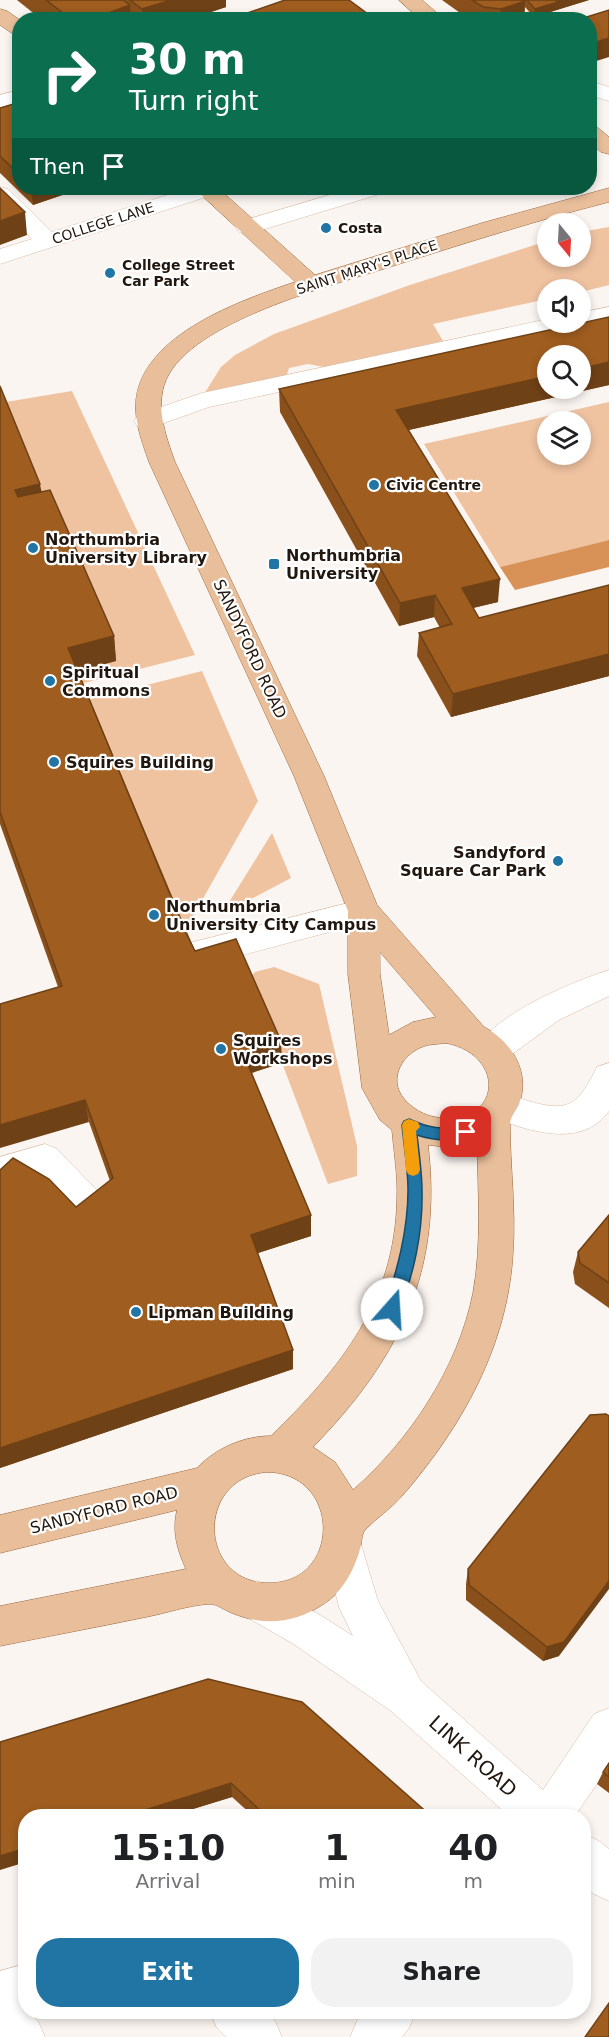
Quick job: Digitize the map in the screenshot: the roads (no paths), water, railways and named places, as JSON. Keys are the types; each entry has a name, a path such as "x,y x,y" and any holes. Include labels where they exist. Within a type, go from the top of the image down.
{"main road":[{"path":"409,0 425,12"},
{"path":"214,195 312,285"},
{"name":"SAINT MARY'S PLACE","path":"151,386 161,368 180,348 213,325 256,305 479,230 609,195"},
{"name":"SANDYFORD ROAD","path":"151,386 147,421 162,462 309,776 364,911"},
{"path":"364,911 501,1063 506,1077 505,1092 496,1111 480,1126 466,1132 447,1134 427,1132 409,1125 395,1115 385,1103 379,1088 379,1074 364,974 364,911"},
{"path":"379,1074 383,1060 393,1047 407,1037 424,1031 443,1029 482,1044"},
{"path":"344,1534 341,1503 331,1484 316,1470 298,1460 278,1455 258,1455 239,1461 222,1471 208,1484 197,1504 192,1525 194,1546 203,1567 218,1583 236,1595 257,1601 280,1601 302,1594 321,1582 334,1564 344,1534 420,1445 454,1393 476,1344 490,1293 496,1230 496,1111"},
{"path":"278,1455 318,1416 349,1380 375,1344 392,1309 404,1273 412,1228 415,1191 409,1125"},
{"name":"SANDYFORD ROAD","path":"0,1534 208,1484"},
{"path":"0,1626 218,1583"}],"street":[{"path":"0,194 48,241"},
{"name":"COLLEGE LANE","path":"0,257 185,195"},
{"path":"248,226 352,195"},
{"path":"591,318 609,314"},
{"path":"147,421 202,401 537,329"},
{"path":"188,956 364,911"},
{"path":"482,1044 578,993 609,982"},
{"path":"496,1111 561,1120 576,1117 596,1103 609,1077"},
{"path":"0,1172 45,1159 97,1215"},
{"name":"LINK ROAD","path":"344,1534 359,1607 406,1696"},
{"name":"LINK ROAD","path":"257,1601 306,1629 406,1696 532,1809"},
{"path":"555,1809 609,1729"},
{"path":"591,1862 609,1879"},
{"path":"0,1994 18,1988"},
{"path":"0,2014 21,2037"},
{"path":"241,2019 259,2037"},
{"path":"372,2037 387,2019"}],"place":[{"name":"Costa","path":"326,228"},
{"name":"College Street Car Park","path":"110,273"},
{"name":"Civic Centre","path":"374,485"},
{"name":"Northumbria University Library","path":"33,548"},
{"name":"Northumbria University","path":"274,564"},
{"name":"Spiritual Commons","path":"50,681"},
{"name":"Squires Building","path":"54,762"},
{"name":"Sandyford Square Car Park","path":"558,861"},
{"name":"Northumbria University City Campus","path":"154,915"},
{"name":"Squires Workshops","path":"221,1049"},
{"name":"Lipman Building","path":"136,1312"}]}
